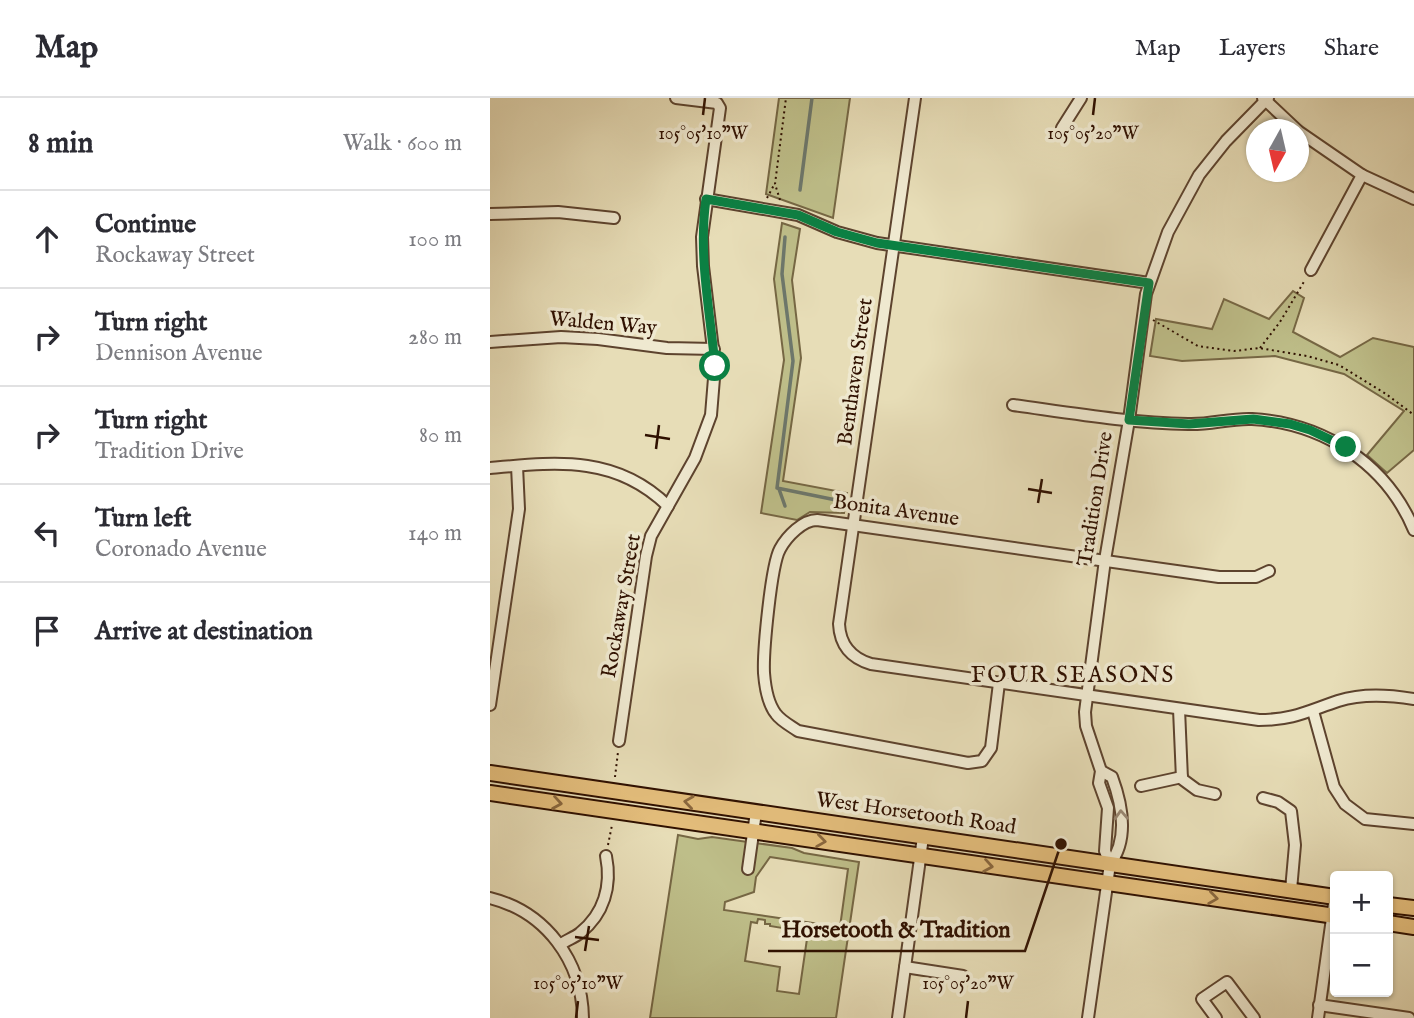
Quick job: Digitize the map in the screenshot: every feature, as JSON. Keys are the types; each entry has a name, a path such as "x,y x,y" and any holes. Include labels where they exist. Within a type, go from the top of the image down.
{"main road":[{"name":"West Horsetooth Road","path":"490,773 1330,896"},
{"name":"West Horsetooth Road","path":"490,793 1330,915"},
{"path":"1393,906 1414,908"},
{"path":"1393,924 1414,927"}],"street":[{"name":"Rockaway Street","path":"619,741 646,556 655,528 704,437 715,389 714,349 702,237 719,104 676,98"},
{"name":"Benthaven Street","path":"915,98 839,633 847,649 861,661 999,683"},
{"path":"1062,128 1081,98"},
{"path":"1265,99 1286,119"},
{"name":"Tradition Drive","path":"1088,1018 1110,864 1118,853 1121,807 1112,777 1101,771 1086,726 1087,696 1105,560 1149,283 1168,232 1199,175 1265,99"},
{"path":"1309,138 1362,175 1414,199"},
{"path":"1311,270 1362,175"},
{"path":"706,199 798,215 837,232 894,246 1149,283"},
{"path":"490,213 558,212 614,218"},
{"name":"Walden Way","path":"490,342 561,337 667,348 714,349"},
{"path":"1013,405 1129,420 1189,424 1253,419 1290,424 1310,430 1346,447 1378,474 1405,511 1414,530"},
{"path":"490,468 550,463 595,467 650,489 668,506"},
{"path":"490,705 519,509 517,466"},
{"name":"Bonita Avenue","path":"999,683 991,748 982,761 968,763 797,731 775,714 767,693 765,649 775,563 780,548 810,520 1219,577 1256,577 1269,571"},
{"path":"999,683 1259,720 1291,718 1357,696 1414,699"},
{"path":"1179,709 1182,777 1197,790 1215,793"},
{"path":"1312,711 1334,787 1345,804 1365,819 1414,824"},
{"path":"1141,786 1182,777"},
{"path":"1264,798 1278,802 1290,811 1295,845 1291,890"},
{"path":"748,869 756,812"},
{"path":"898,1018 923,837"},
{"path":"560,945 589,925 602,906 609,880 606,856"},
{"path":"490,898 524,912 548,931 560,945 574,969 580,987 583,1018"},
{"path":"1318,1018 1331,934"},
{"path":"905,967 963,976"},
{"path":"1216,1018 1202,999 1227,982 1254,1018"},
{"path":"1319,1005 1356,1014 1409,1018"}],"path":[{"path":"768,198 775,184 786,98"},
{"path":"775,184 780,201"},
{"path":"1259,348 1280,322 1311,270"},
{"path":"1143,315 1198,346 1234,351 1259,348 1307,356 1339,365 1414,415"},
{"path":"614,778 619,741"},
{"path":"609,837 612,825"}],"green space":[{"path":"779,98 850,98 833,218 766,194"},
{"path":"782,223 800,229 792,280 801,358 783,481 847,493 844,513 810,512 797,520 761,513 784,360 774,279"},
{"path":"1293,291 1304,298 1293,332 1340,357 1373,338 1414,347 1414,450 1387,473 1367,455 1404,411 1344,374 1275,356 1182,361 1150,356 1156,319 1212,329 1224,299 1269,319"},
{"path":"678,835 792,848 804,853 859,862 836,1018 650,1018","holes":["770,857 848,869 840,927 724,910 725,902 754,892 756,877","758,919 765,920 765,924 770,926 794,930 800,928 800,931 808,932 799,994 777,991 780,967 745,961 751,922 757,923"]}],"waterway":[{"path":"800,190 812,98"},
{"path":"785,237 782,274 793,361 777,488 836,500"},
{"path":"779,489 785,506"}],"place":[{"name":"Horsetooth & Tradition","path":"1061,844"}],"district":[{"name":"FOUR SEASONS","path":"1073,675"}],"route":[{"path":"715,366 703,266 702,237 706,199 798,215 837,232 877,243 1149,283 1129,420 1204,424 1253,419 1290,424 1310,430 1346,447"}]}
